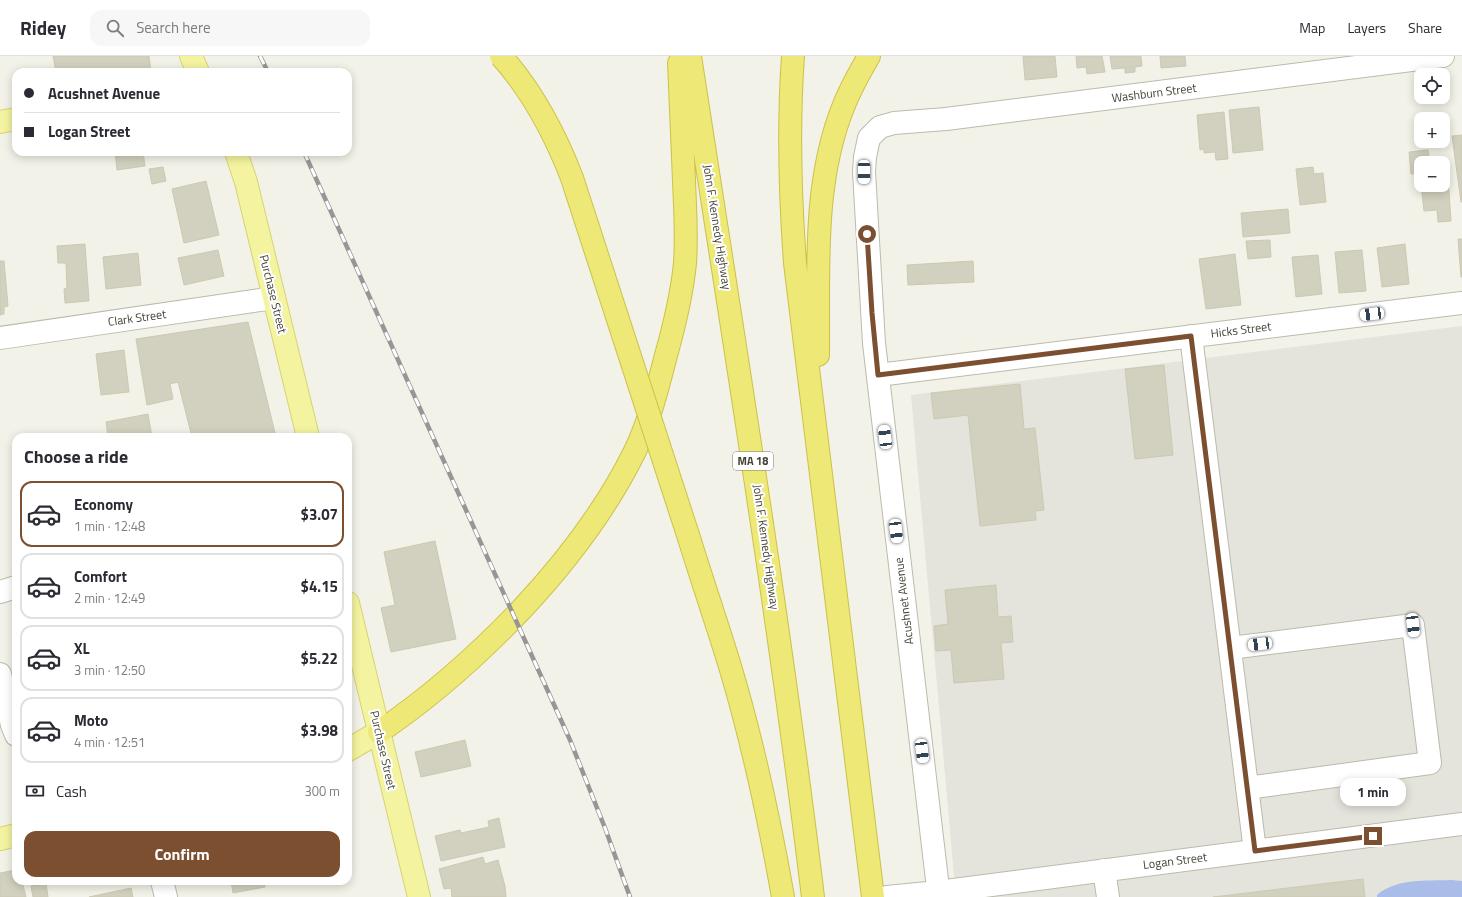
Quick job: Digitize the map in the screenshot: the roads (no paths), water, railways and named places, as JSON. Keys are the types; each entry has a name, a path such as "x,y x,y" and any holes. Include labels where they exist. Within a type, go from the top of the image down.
{"highway":[{"path":"501,56 522,83 544,116 570,171 580,198 728,662 763,796 782,897"},
{"path":"379,732 403,716 464,666 505,626 545,583 564,562 597,516 611,495 635,450 659,382 676,313 685,264 686,226 679,56"},
{"name":"John F. Kennedy Highway","path":"690,56 764,535 813,897"},
{"path":"793,56 789,130 790,175 792,219 800,307 872,897"},
{"path":"817,440 819,246 823,188 829,152 843,106 856,78 869,56"}],"main road":[{"path":"191,56 196,68"},
{"path":"0,122 12,120"},
{"name":"Purchase Street","path":"237,156 246,182 307,433"},
{"name":"Purchase Street","path":"352,620 419,897"},
{"path":"352,748 379,732"},
{"path":"0,839 12,836"}],"street":[{"name":"Washburn Street","path":"870,138 880,127 894,123 946,119 1443,56"},
{"name":"Acushnet Avenue","path":"870,138 865,157 864,188 872,313 939,894"},
{"name":"Clark Street","path":"0,338 274,298"},
{"name":"Hicks Street","path":"878,375 1462,303"},
{"path":"1191,336 1255,851"},
{"path":"0,592 12,588"},
{"path":"1230,648 1413,625 1430,763 1247,788"},
{"path":"0,674 12,725"},
{"name":"Logan Street","path":"887,897 939,894 1104,870 1462,824"},
{"path":"1104,870 1108,897"},
{"path":"163,885 166,897"}],"water":[{"path":"1451,880 1462,881 1462,897 1377,897 1377,895 1385,890 1402,883"}],"railway":[{"path":"260,56 266,68"},
{"path":"306,156 570,740 605,828 630,897"}]}
